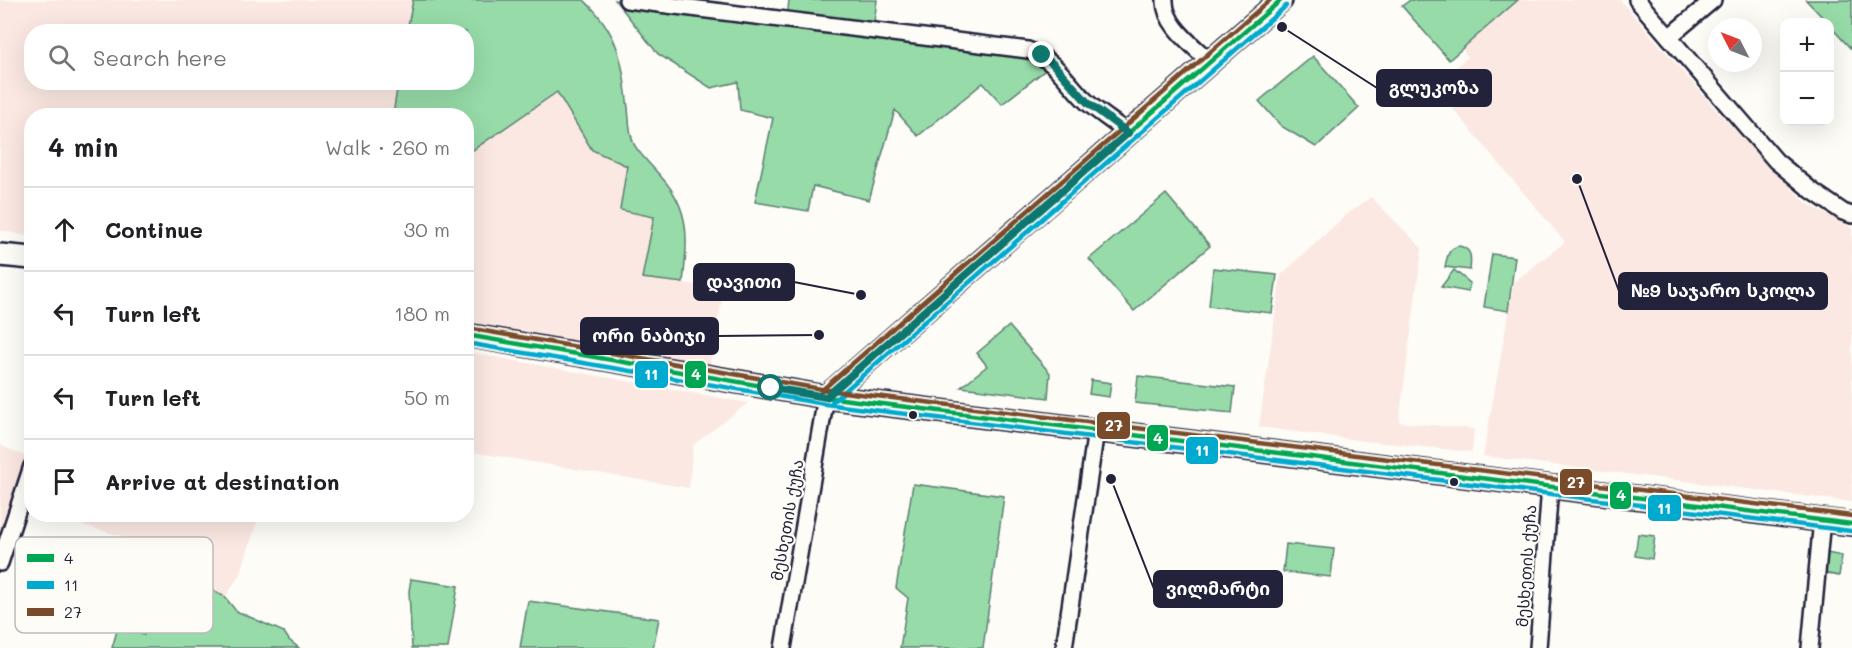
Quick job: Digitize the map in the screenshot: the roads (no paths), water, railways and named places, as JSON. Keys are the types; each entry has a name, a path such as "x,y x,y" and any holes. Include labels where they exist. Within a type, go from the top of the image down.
{"street":[{"path":"627,0 1028,50 1042,55 1053,64 1088,103 1128,133"},
{"path":"1165,0 1171,23 1210,62"},
{"path":"826,397 1281,0"},
{"path":"1637,0 1776,161 1811,190 1843,212 1852,215"},
{"path":"1669,38 1713,0"},
{"path":"0,255 24,257"},
{"path":"474,336 826,397 1852,524"},
{"name":"მესხეთის ქუჩა","path":"783,648 826,397"},
{"path":"1064,648 1096,430"},
{"name":"მესხეთის ქუჩა","path":"1538,648 1550,486"},
{"path":"0,563 24,490"},
{"path":"1810,648 1822,519"}],"place":[{"name":"გლუკოზა","path":"1282,27"},
{"name":"№9 საჯარო სკოლა","path":"1577,179"},
{"name":"დავითი","path":"861,295"},
{"name":"ორი ნაბიჯი","path":"819,335"},
{"name":"ვილმარტი","path":"1111,479"}]}
